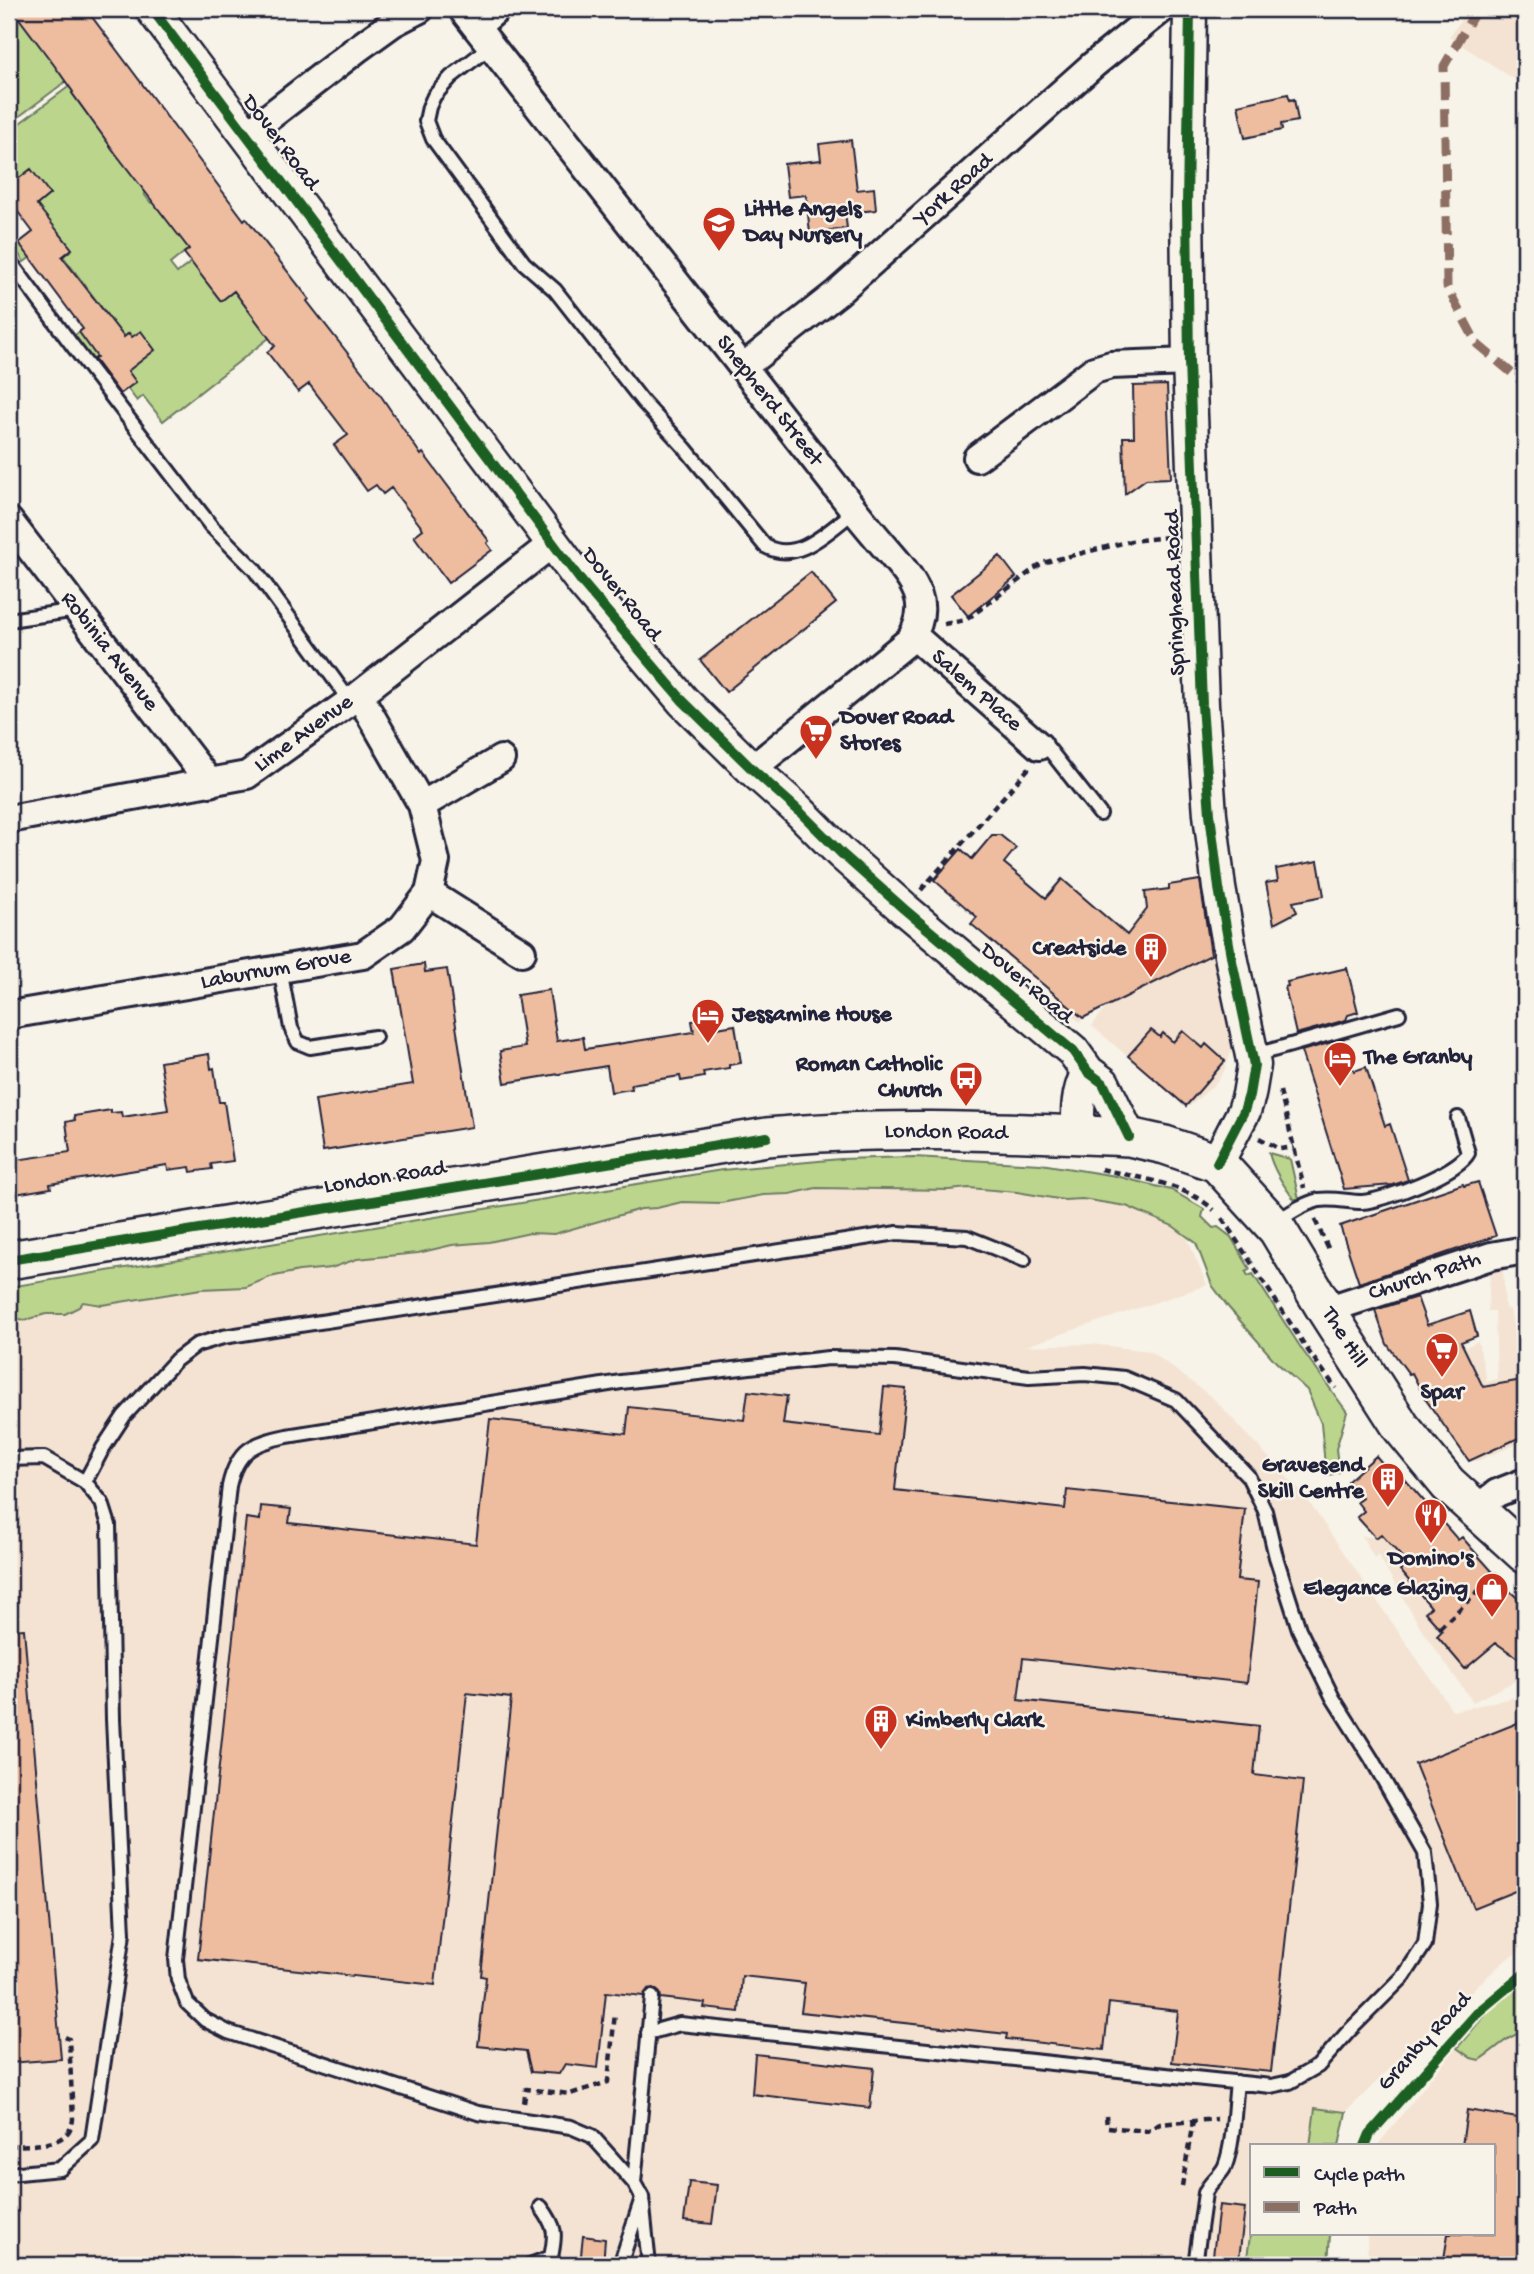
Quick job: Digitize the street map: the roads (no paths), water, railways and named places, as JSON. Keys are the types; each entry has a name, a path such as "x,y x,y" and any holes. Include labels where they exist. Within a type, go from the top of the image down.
{"main road":[{"name":"London Road","path":"9,1260 767,1137 902,1131 1129,1137 1164,1145 1217,1163"},
{"name":"The Hill","path":"1217,1163 1273,1224 1401,1427 1448,1483 1522,1551"}],"street":[{"name":"Dover Road","path":"152,9 552,543 656,671 752,769 841,853 1063,1042 1088,1072 1103,1083 1129,1137"},
{"path":"247,134 375,36 420,9"},
{"path":"476,27 497,9"},
{"name":"York Road","path":"743,367 837,293 1093,65 1162,9"},
{"name":"Springhead Road","path":"1190,9 1187,205 1189,362 1201,692 1210,814 1224,919 1261,1054 1238,1125 1217,1163"},
{"name":"Shepherd Street","path":"476,27 914,584 921,608 914,633"},
{"path":"977,458 1094,370 1111,365 1189,362"},
{"name":"Robinia Avenue","path":"9,521 210,783"},
{"name":"Lime Avenue","path":"9,819 247,775 355,698 552,543"},
{"path":"752,769 904,646 914,633"},
{"name":"Salem Place","path":"914,633 1039,746"},
{"name":"Laburnum Grove","path":"9,1015 363,955 402,928 429,893 436,861 422,805 355,698"},
{"path":"422,805 501,759"},
{"path":"429,893 522,952"},
{"path":"1079,1135 1077,1101 1088,1072"},
{"name":"Church Path","path":"1326,1310 1491,1256 1525,1250"},
{"path":"1476,1509 1497,1493 1525,1482"}],"lane":[{"path":"476,27 451,77 434,96 426,125 442,153 524,263 555,290 643,402 685,448 765,546 781,552 805,548 855,511"},
{"path":"9,260 211,526 254,569 355,698"},
{"path":"9,621 77,610"},
{"path":"1039,746 1048,748 1100,814"},
{"path":"280,969 291,1028 298,1042 310,1047 375,1037"},
{"path":"1261,1054 1399,1014"},
{"path":"1273,1224 1308,1204 1335,1199 1361,1202 1372,1200 1409,1189 1453,1167 1463,1161 1468,1153 1458,1118"},
{"path":"85,1482 124,1416 176,1360 196,1345 223,1337 897,1233 967,1237 1024,1260"},
{"path":"648,2033 680,2024 1271,2086 1290,2082 1318,2066 1404,1976 1425,1944 1430,1903 1425,1853 1333,1698 1299,1629 1276,1557 1265,1511 1248,1476 1176,1400 1124,1378 1084,1374 1029,1377 895,1359 828,1358 621,1382 265,1440 246,1451 235,1467 229,1486 176,1959 178,1980 188,2005 199,2016 228,2032 478,2113 522,2118 588,2133 601,2144 634,2183 642,2197 649,2265"},
{"path":"9,1459 44,1458 85,1482 102,1503 111,1535 113,1719 123,1934 92,2140 60,2169 9,2174"},
{"path":"634,2183 652,1997"},
{"path":"1195,2265 1205,2193 1226,2164 1237,2082"},
{"path":"620,2265 642,2197"},
{"path":"533,2264 551,2257 555,2242 554,2225 541,2207"}],"place":[{"name":"Little Angels Day Nursery","path":"719,253"},
{"name":"Dover Road Stores","path":"816,761"},
{"name":"Creatside","path":"1151,979"},
{"name":"Jessamine House","path":"708,1045"},
{"name":"The Granby","path":"1340,1088"},
{"name":"Roman Catholic Church","path":"966,1108"},
{"name":"Spar","path":"1442,1379"},
{"name":"Gravesend Skill Centre","path":"1388,1509"},
{"name":"Domino's","path":"1431,1545"},
{"name":"Elegance Glazing","path":"1492,1619"},
{"name":"Kimberly Clark","path":"881,1751"}]}
